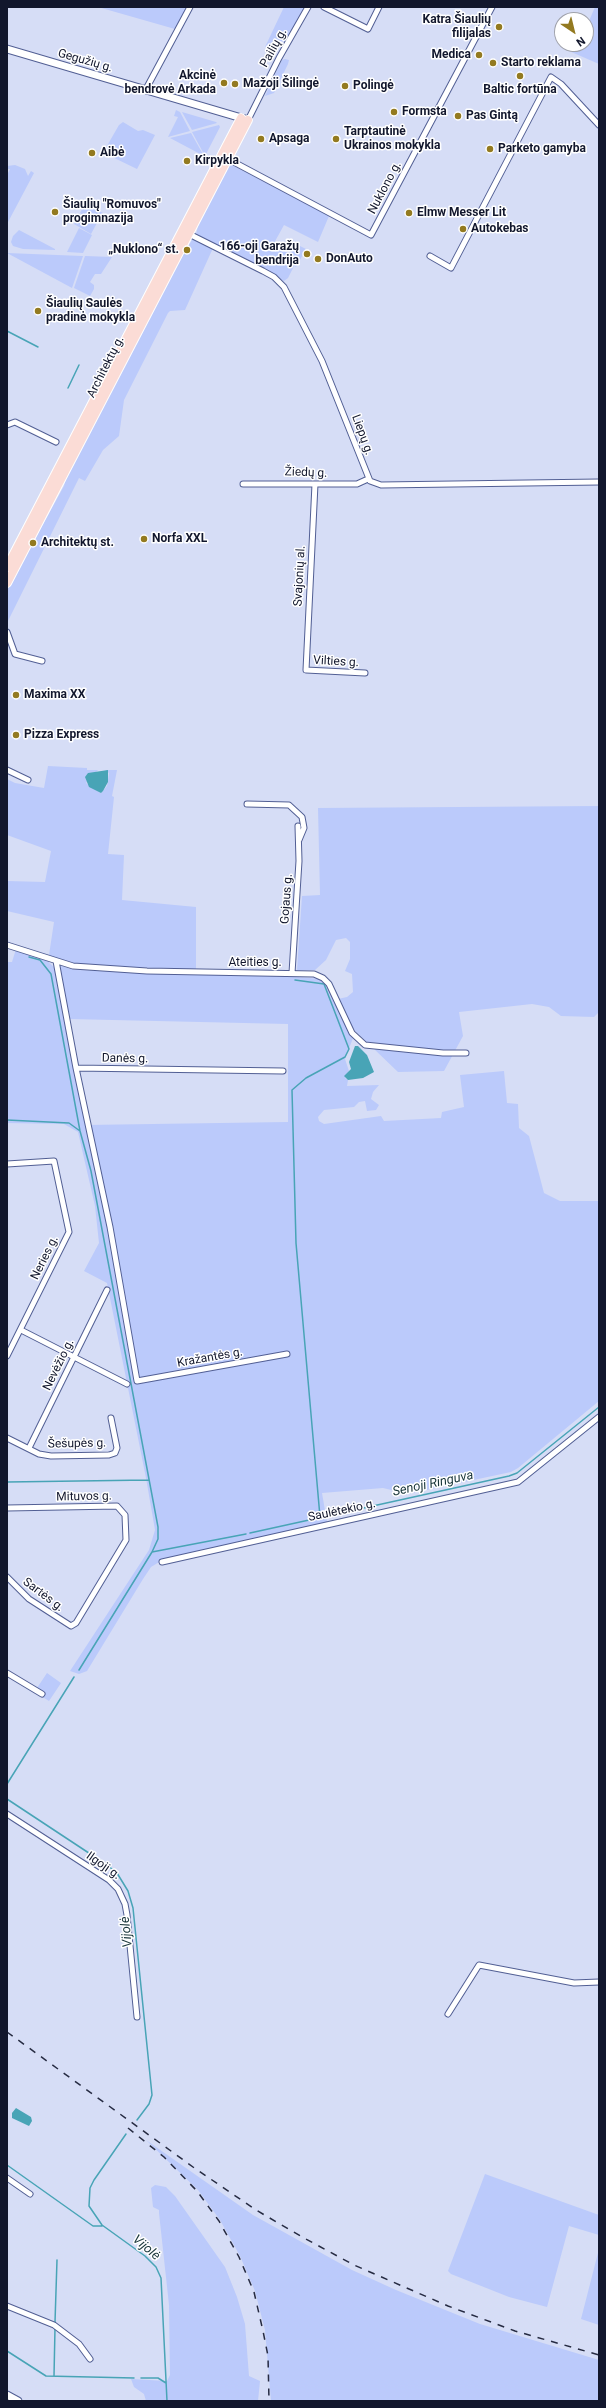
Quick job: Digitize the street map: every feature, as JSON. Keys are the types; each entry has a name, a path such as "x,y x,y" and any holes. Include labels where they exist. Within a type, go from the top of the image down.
{"main road":[{"name":"Gegužių g.","path":"7,49 244,119"},
{"name":"Architektų g.","path":"7,567 152,296 189,234 228,158 244,119"},
{"name":"Architektų g.","path":"7,583 152,296 244,119"},
{"path":"7,2395 18,2401"}],"street":[{"path":"146,89 190,7"},
{"name":"Pailių g.","path":"244,119 308,7"},
{"path":"324,7 368,29 379,7"},
{"name":"Nuklono g.","path":"228,158 371,235 492,7"},
{"path":"430,256 450,268 550,77 561,84 599,125"},
{"name":"Liepų g.","path":"189,234 274,277 284,287 322,361 368,479"},
{"path":"7,425 15,422 56,442"},
{"path":"368,479 381,485 599,482"},
{"name":"Žiedų g.","path":"243,484 357,484 368,479"},
{"name":"Svajonių al.","path":"306,670 315,484"},
{"path":"7,632 15,654 42,661"},
{"name":"Vilties g.","path":"306,670 365,673"},
{"path":"7,770 28,780"},
{"path":"247,804 289,805 302,817 304,828 298,843"},
{"name":"Gojaus g.","path":"292,973 299,861 298,826"},
{"name":"Ateities g.","path":"7,945 78,967 146,971 314,974 327,981 352,1033 365,1045 442,1053 466,1053"},
{"path":"56,961 76,1068"},
{"name":"Danės g.","path":"76,1068 283,1072"},
{"name":"Kražantės g.","path":"76,1068 110,1227 137,1381 287,1354"},
{"name":"Neries g.","path":"7,1164 54,1161 69,1232 7,1356"},
{"name":"Nevėžio g.","path":"28,1448 107,1290"},
{"path":"21,1330 127,1384"},
{"name":"Saulėtekio g.","path":"162,1562 518,1482 599,1417"},
{"name":"Šešupės g.","path":"7,1438 39,1454 51,1456 109,1455 115,1453 117,1448 112,1418"},
{"name":"Mituvos g.","path":"7,1508 117,1506 125,1515 125,1543 76,1623 71,1626"},
{"name":"Sartės g.","path":"7,1577 29,1599 71,1626"},
{"path":"7,1673 42,1694"},
{"name":"Ilgoji g.","path":"7,1814 109,1880 118,1889 125,1904 127,1915 137,2018"},
{"path":"448,2014 479,1965 574,1983 599,1982"},
{"path":"7,2178 30,2194"},
{"path":"7,2306 54,2325 79,2344 90,2359"}],"shaded area":[{"path":"98,7 187,7 175,29"},
{"path":"284,7 305,7 285,42 281,41 273,52 265,47"},
{"path":"595,7 599,7 599,64 571,52 594,52 593,12"},
{"path":"282,60 289,60 288,64 274,93 265,96"},
{"path":"176,110 180,112 190,131 168,137 178,117 174,116"},
{"path":"182,112 216,122 217,123 192,130"},
{"path":"123,122 138,131 143,130 155,135 137,169 106,154 104,151 119,125"},
{"path":"219,125 220,127 205,156 192,132"},
{"path":"191,133 204,156 170,138"},
{"path":"230,164 329,216 318,242 284,225 273,245 290,254 296,244 306,249 296,267 294,266 288,278 284,281 196,235 199,221"},
{"path":"15,165 25,169 28,176 31,171 34,173 7,224 7,175 10,169 7,169 7,166"},
{"path":"85,203 103,213 97,223 80,213"},
{"path":"79,214 97,223 91,234 74,224"},
{"path":"79,228 92,235 83,253 67,252"},
{"path":"19,230 55,250 23,249 13,246 11,242 13,236"},
{"path":"195,239 213,248 185,310 170,311 168,313 124,400 119,436 103,450 85,481 79,478 7,623 7,590 64,486 67,475 170,276 192,240"},
{"path":"7,253 82,256 83,256 72,288"},
{"path":"85,256 112,257 101,274 95,274 90,282 94,285 94,289 90,296 74,288"},
{"path":"48,766 98,770 86,783 101,793 107,786 109,773 105,770 117,770 112,796 114,797 108,854 124,855 122,900 196,907 196,970 68,964 49,955 54,922 7,911 7,881 45,882 51,851 7,835 7,779 15,783 44,788"},
{"path":"108,770 108,782 101,793 89,787 85,777 88,773"},
{"path":"599,806 599,1012 594,1017 561,1016 549,1007 532,1004 459,1012 463,1036 444,1071 398,1072 348,1024 338,999 347,997 353,992 352,974 345,971 350,959 350,942 346,938 336,940 326,960 315,970 297,970 302,896 320,895 318,808"},
{"path":"16,949 44,958 55,968 85,1125 288,1122 288,1024 69,1019 59,967 61,966 75,970 270,975 322,979 328,987 348,1032 353,1038 345,1059 349,1071 345,1078 348,1080 347,1086 379,1085 373,1092 371,1099 379,1105 376,1110 367,1111 365,1101 359,1102 354,1107 324,1110 318,1117 319,1121 324,1124 381,1116 384,1121 441,1118 442,1112 464,1107 460,1075 504,1071 507,1103 518,1104 519,1128 529,1136 544,1193 560,1201 599,1201 599,1401 518,1468 511,1472 408,1494 383,1488 322,1493 327,1522 161,1561 151,1567 87,1671 79,1674 70,1671 149,1550 155,1530 107,1283 84,1271 99,1243 95,1206 78,1132 64,1124 7,1123 7,962 12,962"},
{"path":"355,1046 358,1046 367,1055 374,1072 363,1078 348,1080 344,1076 351,1069 349,1062"},
{"path":"47,1673 61,1683 49,1701 41,1696 37,1688"},
{"path":"16,2108 31,2117 32,2121 29,2126 12,2118 12,2113"},
{"path":"146,2140 253,2215 352,2270 396,2290 480,2324 599,2360 599,2401 271,2401 265,2330 255,2291 240,2256 220,2220 198,2190"},
{"path":"485,2174 599,2215 599,2235 569,2226 547,2307 509,2297 451,2274 448,2271"},
{"path":"155,2185 166,2187 175,2196 225,2267 237,2297 245,2324 249,2376 260,2381 258,2401 146,2401 144,2394 134,2387 131,2379 167,2381 170,2375 169,2305 159,2210 153,2207 151,2188"},
{"path":"599,2249 599,2325 581,2319"}],"waterway":[{"path":"7,331 38,347"},
{"path":"68,388 79,365"},
{"path":"29,957 40,960 51,974 80,1131 91,1171 158,1527 158,1539 152,1552 79,1670"},
{"path":"295,980 324,984 349,1049 345,1057 306,1078 292,1090 296,1243 320,1517"},
{"path":"7,1120 69,1123 80,1131"},
{"name":"Senoji Ringuva","path":"250,1533 509,1476 517,1473 599,1407"},
{"path":"7,1482 149,1480"},
{"name":"Senoji Ringuva","path":"152,1552 246,1534"},
{"path":"7,1784 74,1677"},
{"name":"Vijolė","path":"7,1799 107,1865 117,1873 128,1891 133,1908 152,2095 149,2104 137,2120"},
{"name":"Vijolė","path":"126,2134 94,2180 90,2188 89,2206 102,2225 145,2256 156,2267 161,2278 167,2401"},
{"path":"7,2165 93,2226 102,2226"},
{"path":"55,2322 57,2260"},
{"path":"54,2376 55,2328"},
{"path":"7,2351 46,2376 134,2378"},
{"path":"141,2378 158,2378 166,2383"}],"railway":[{"path":"7,2032 193,2167 256,2210 304,2238 354,2265 448,2306 515,2331 599,2355"},
{"path":"128,2128 164,2157 197,2191 219,2221 239,2257 254,2292 263,2331 268,2356 269,2401"}],"place":[{"name":"Katra Šiaulių filijalas","path":"499,27"},
{"name":"Medica","path":"479,55"},
{"name":"Starto reklama","path":"493,63"},
{"name":"Baltic fortūna","path":"520,76"},
{"name":"Akcinė bendrovė Arkada","path":"224,83"},
{"name":"Mažoji Šilingė","path":"235,84"},
{"name":"Polingė","path":"345,86"},
{"name":"Formsta","path":"394,112"},
{"name":"Pas Gintą","path":"458,116"},
{"name":"Apsaga","path":"261,139"},
{"name":"Tarptautinė Ukrainos mokykla","path":"336,139"},
{"name":"Parketo gamyba","path":"490,149"},
{"name":"Aibė","path":"92,153"},
{"name":"Kirpykla","path":"187,161"},
{"name":"Šiaulių \"Romuvos\" progimnazija","path":"55,212"},
{"name":"Elmw Messer Lit","path":"409,213"},
{"name":"Autokebas","path":"463,229"},
{"name":"„Nuklono“ st.","path":"187,250"},
{"name":"166-oji Garažų bendrija","path":"307,254"},
{"name":"DonAuto","path":"318,259"},
{"name":"Šiaulių Saulės pradinė mokykla","path":"38,311"},
{"name":"Norfa XXL","path":"144,539"},
{"name":"Architektų st.","path":"33,543"},
{"name":"Maxima XX","path":"16,695"},
{"name":"Pizza Express","path":"16,735"}]}
